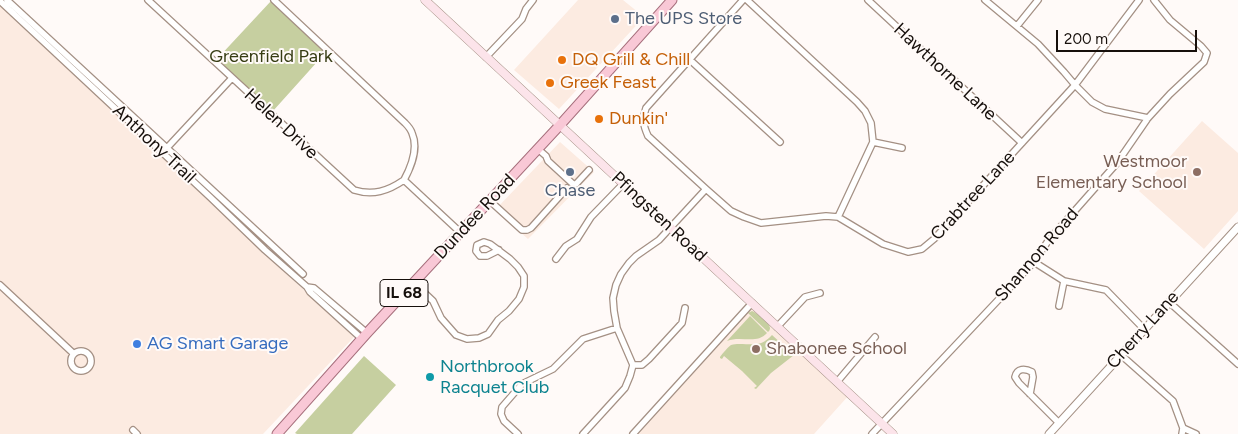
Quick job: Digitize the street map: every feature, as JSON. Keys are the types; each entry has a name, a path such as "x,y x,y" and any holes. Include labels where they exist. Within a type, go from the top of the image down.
{"main road":[{"name":"Dundee Road","path":"277,434 672,0"},
{"name":"Pfingsten Road","path":"430,2 486,57 893,434"}],"street":[{"name":"Anthony Trail","path":"7,0 165,150 265,250 307,287 310,292 365,336"},
{"name":"Helen Drive","path":"148,0 354,190 364,193 376,192 391,188 404,180"},
{"path":"274,0 405,123 413,134 414,149 412,165 404,180 460,232"},
{"path":"486,57 522,19 526,9 533,0"},
{"path":"745,0 857,102 865,111 871,123 873,142 838,217 826,216 761,223 744,218 731,210 706,189 648,136 643,116 646,108 745,0"},
{"name":"Hawthorne Lane","path":"868,0 1022,143"},
{"path":"984,0 1038,44 1092,102 1105,110 1148,118"},
{"path":"1017,26 1038,0"},
{"name":"Crabtree Lane","path":"838,217 883,244 908,252 922,248 934,239 1075,85 1139,0"},
{"name":"Shannon Road","path":"872,434 1034,262 1048,241 1117,163 1148,118 1204,62 1207,54 1201,46 1170,20 1154,0"},
{"name":"Anthony Trail","path":"0,1 303,274"},
{"path":"689,59 780,142"},
{"path":"165,150 232,78"},
{"path":"873,142 902,148"},
{"path":"538,149 573,184 576,184 589,170"},
{"path":"556,259 566,246 577,239 592,217 623,184"},
{"path":"490,200 522,230 527,230 531,228 567,188"},
{"path":"583,434 625,388 633,365 617,328 614,311 616,286 621,274 636,256 659,240 706,189"},
{"name":"Cherry Lane","path":"1050,434 1238,228"},
{"path":"265,250 271,244"},
{"path":"414,283 433,301 440,318 456,335 467,339 479,338 488,334 498,320 519,300 524,287 524,276 518,267 499,250"},
{"path":"1034,262 1064,281 1106,290 1144,329"},
{"path":"1059,306 1064,281"},
{"path":"0,285 74,354"},
{"path":"777,327 805,297 820,293"},
{"path":"1170,302 1238,364"},
{"path":"633,434 752,304"},
{"path":"633,365 642,365 650,360 682,323 685,308"},
{"path":"518,434 504,421 501,414 502,407 522,384 553,369 583,339 617,328"},
{"path":"837,382 875,337"},
{"path":"1121,355 1173,402 1183,431 1196,434"},
{"path":"1030,394 1059,423"}],"shaded area":[{"path":"578,0 623,0 644,17 559,109 514,70"},
{"path":"0,5 354,337 263,434 0,434"},
{"name":"Westmoor Elementary School","path":"1202,121 1238,153 1238,211 1204,249 1139,191"},
{"path":"560,142 594,172 528,239 495,210"},
{"name":"Shabonee School","path":"752,303 850,394 814,434 633,434"}],"green space":[{"name":"Greenfield Park","path":"271,1 326,52 273,111 217,59"},
{"path":"752,311 768,324 770,330 768,332 748,313"},
{"path":"750,316 767,333 763,337 753,339 732,339 727,341"},
{"path":"772,335 794,355 771,373 756,389 754,388 757,386 742,371 724,356 722,359 720,358 731,345 761,343"},
{"path":"364,356 396,385 352,434 295,433"}],"place":[{"name":"The UPS Store","path":"615,19"},
{"name":"DQ Grill & Chill","path":"562,60"},
{"name":"Greek Feast","path":"550,83"},
{"name":"Dunkin'","path":"599,119"},
{"name":"Chase","path":"570,172"},
{"name":"Westmoor Elementary School","path":"1197,172"},
{"name":"AG Smart Garage","path":"137,344"},
{"name":"Shabonee School","path":"756,349"},
{"name":"Northbrook Racquet Club","path":"430,377"}]}
